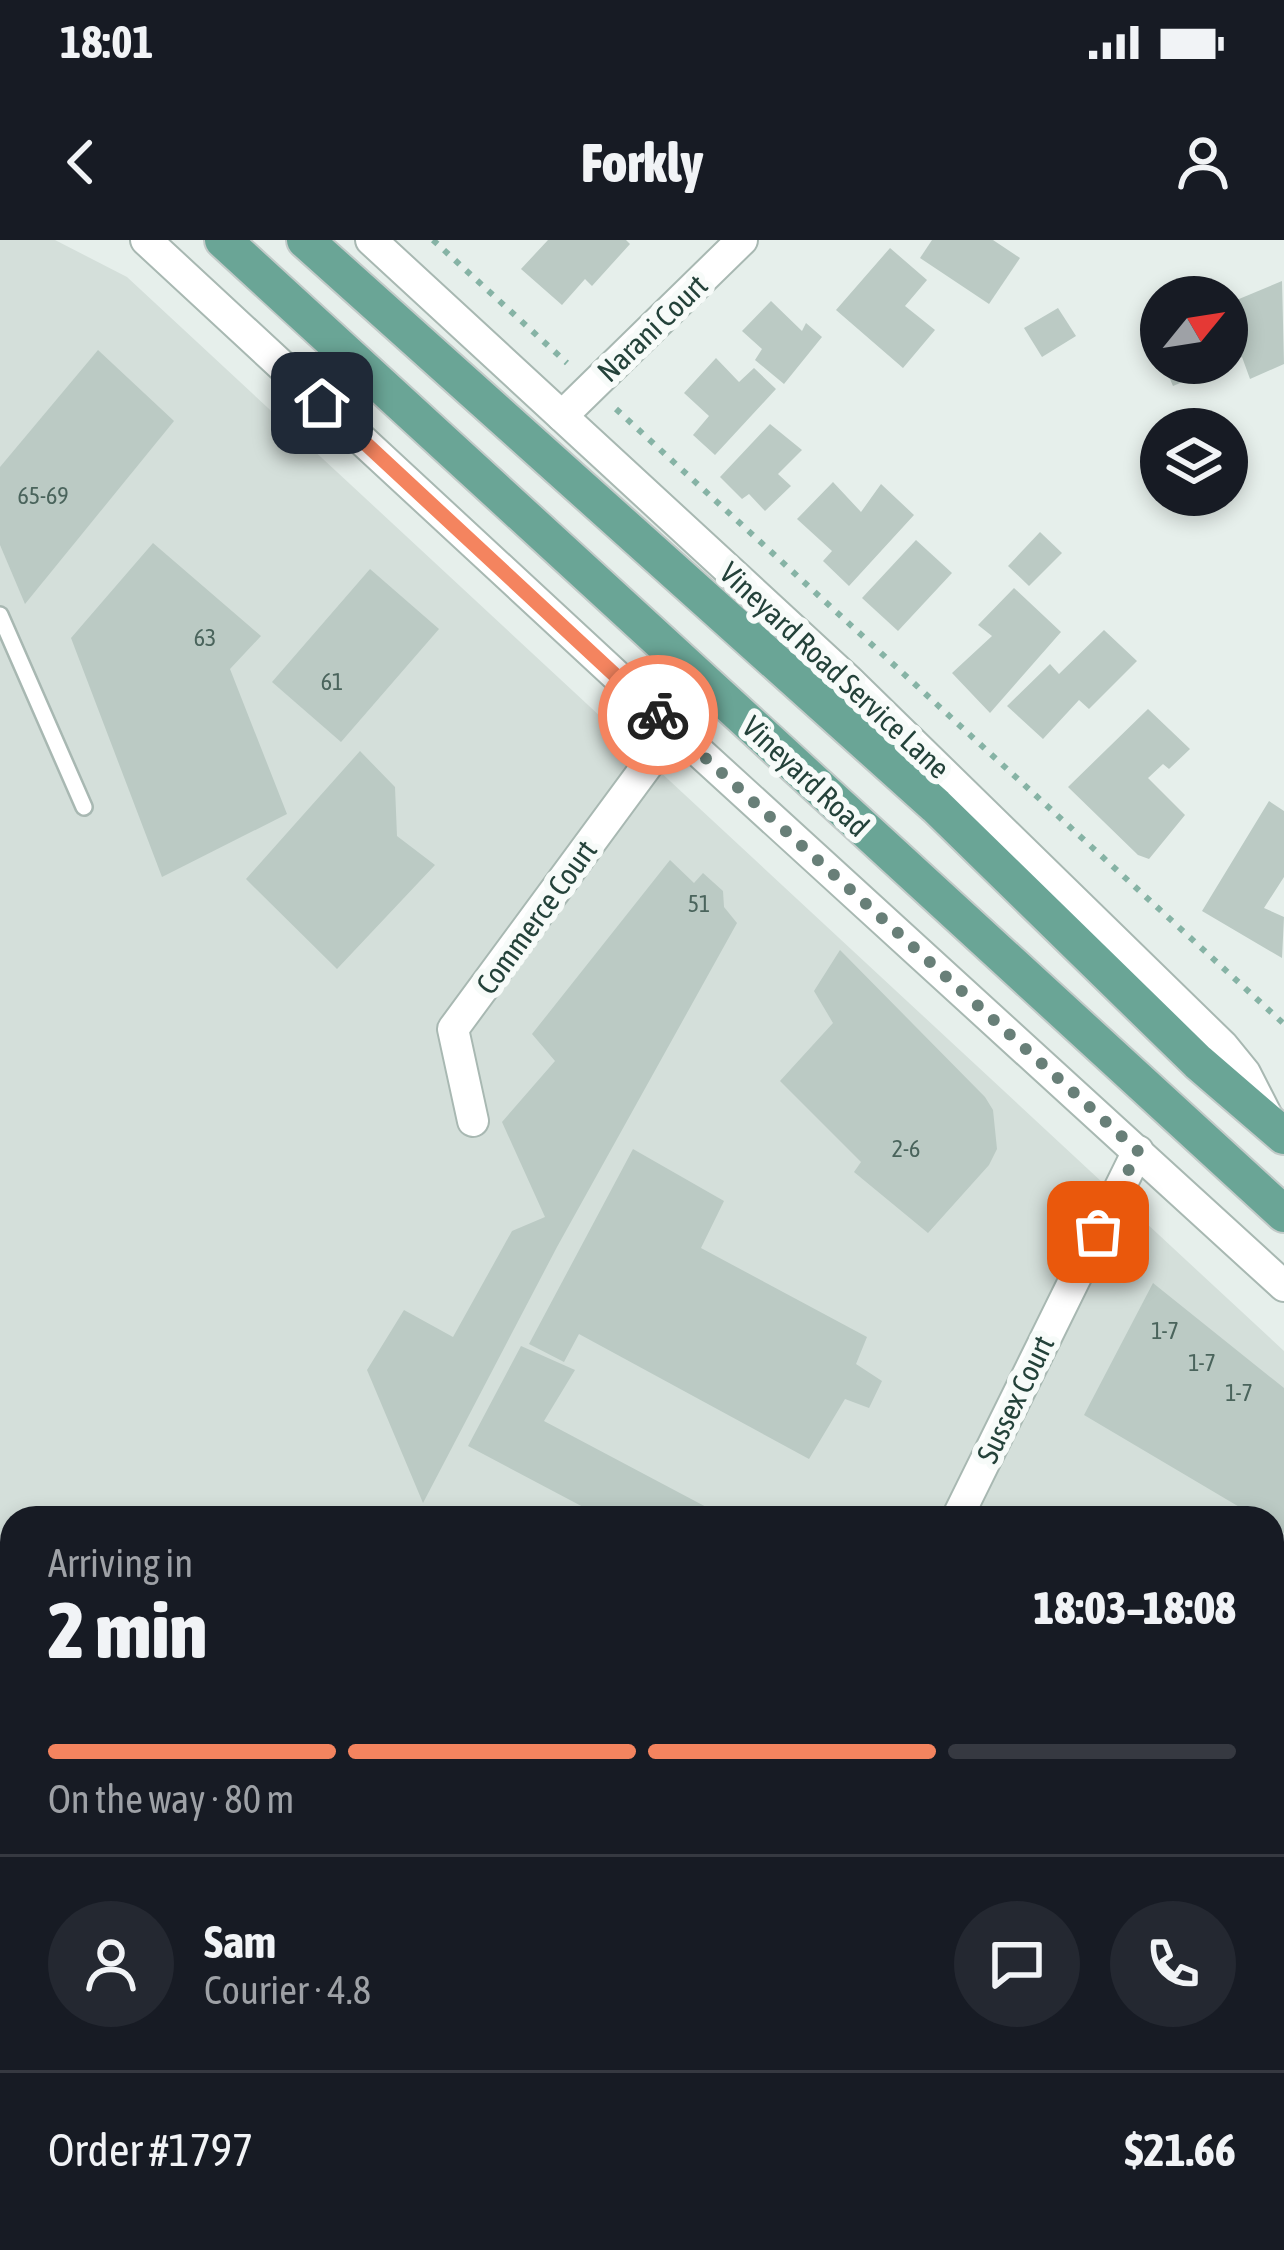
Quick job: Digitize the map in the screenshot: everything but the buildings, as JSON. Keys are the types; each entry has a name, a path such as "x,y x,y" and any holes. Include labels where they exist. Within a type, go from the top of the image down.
{"main road":[{"name":"Vineyard Road","path":"223,240 1284,1214"},
{"name":"Vineyard Road","path":"305,240 936,806 1198,1062 1278,1130"}],"street":[{"path":"146,240 1284,1286"},
{"name":"Vineyard Road Service Lane","path":"371,240 848,679 1223,1046 1245,1073 1278,1130"},
{"name":"Narani Court","path":"562,416 742,240"},
{"name":"Commerce Court","path":"473,1121 453,1029 674,730"},
{"name":"Sussex Court","path":"962,1506 1138,1151"}],"lane":[{"path":"0,615 84,807"}],"path":[{"path":"433,240 741,529 1284,1024"}],"shaded area":[{"path":"0,240 55,240 127,277 1284,1351 1284,1506 0,1506"}],"way so far":[{"path":"658,715 1138,1151 1098,1232"}],"route":[{"path":"322,403 658,715"}]}
